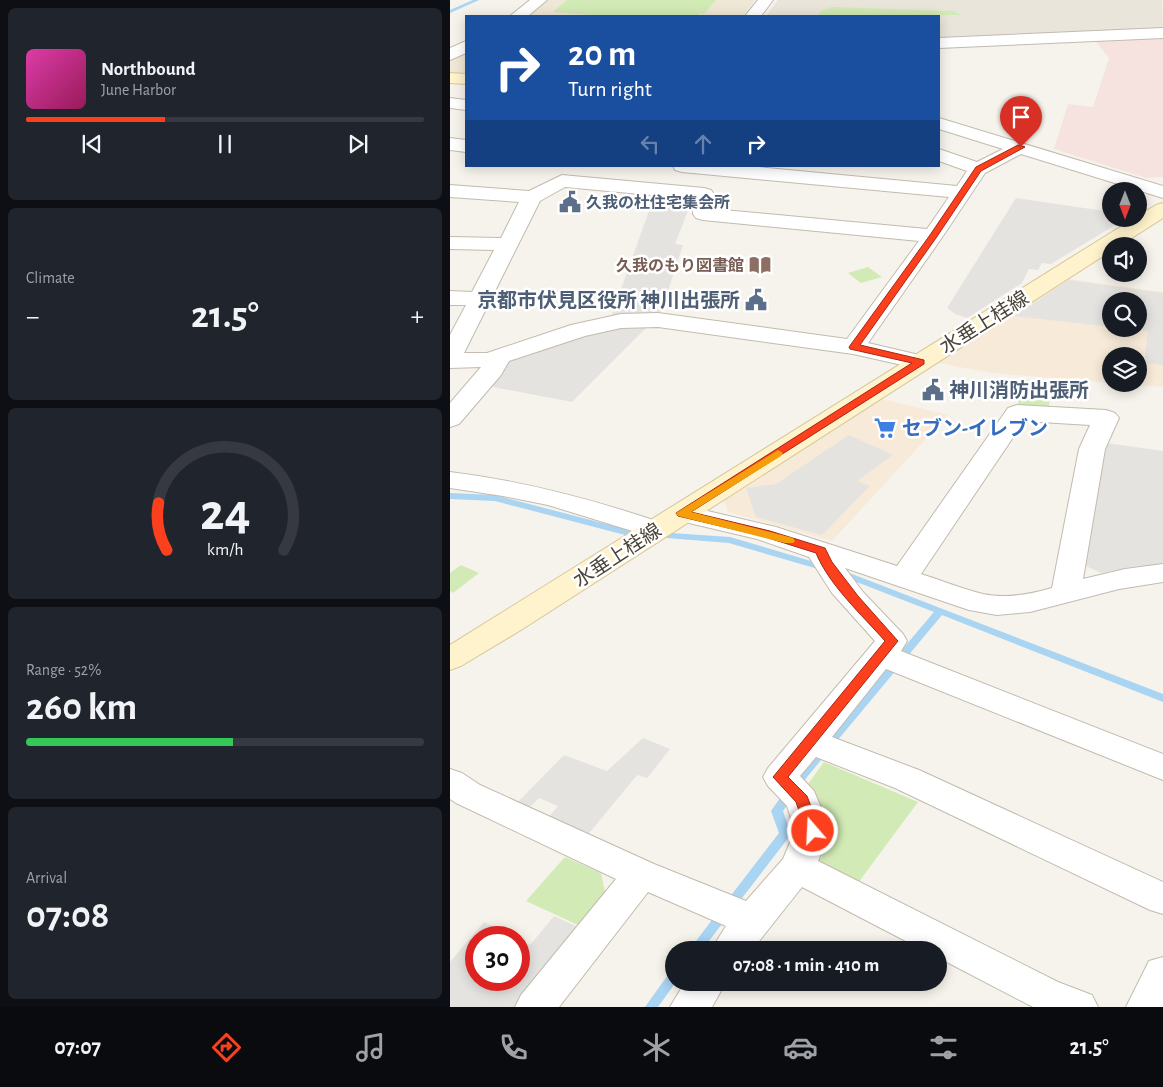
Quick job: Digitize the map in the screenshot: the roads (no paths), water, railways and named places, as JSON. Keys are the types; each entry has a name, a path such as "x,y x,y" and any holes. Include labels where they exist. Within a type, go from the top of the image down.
{"main road":[{"path":"450,78 465,79"},
{"name":"水垂上桂線","path":"450,658 510,623 1163,209"}],"street":[{"path":"519,15 540,0"},
{"path":"754,15 766,0"},
{"path":"940,43 1163,33"},
{"path":"450,55 465,47"},
{"path":"450,103 465,105"},
{"path":"940,123 1163,192"},
{"path":"450,144 465,146"},
{"path":"854,347 978,169 1021,147"},
{"path":"940,156 978,169"},
{"path":"670,191 689,167 962,192"},
{"path":"920,362 854,347 658,320 621,320 579,330 481,361 450,360 479,298 532,197 568,174 670,191 704,194 703,214 933,236"},
{"path":"450,191 532,197"},
{"path":"450,243 508,244"},
{"path":"450,298 479,298"},
{"path":"450,419 492,370 500,356"},
{"path":"904,578 1017,413 1106,418 1092,449 1066,594"},
{"path":"450,480 500,487 554,498 649,534"},
{"path":"682,513 766,533 828,563 904,578 980,604 994,606 1011,605 1066,594 1113,581 1163,573"},
{"path":"731,941 735,913 797,867 813,831 795,791 780,777 823,746 893,660 892,641 854,599 828,563"},
{"path":"893,660 1163,768"},
{"path":"823,746 907,779 1163,899"},
{"path":"450,782 468,794 641,874 735,913"},
{"path":"797,867 1054,1003"},
{"path":"535,1007 641,874"},
{"path":"1146,1007 1163,973"},
{"path":"690,1007 702,991"}],"waterway":[{"path":"450,12 477,0"},
{"path":"450,496 495,498 625,532 641,534"},
{"path":"657,535 730,540 825,568"},
{"path":"839,572 940,611"},
{"path":"702,941 785,834 777,811 803,774 940,611"},
{"path":"940,611 1163,698"},
{"path":"651,1007 665,988"}],"place":[{"name":"久我の杜住宅集会所","path":"570,202"},
{"name":"久我のもり図書館","path":"760,265"},
{"name":"京都市伏見区役所 神川出張所","path":"756,300"},
{"name":"神川消防出張所","path":"933,390"},
{"name":"セブン-イレブン","path":"885,428"}]}
